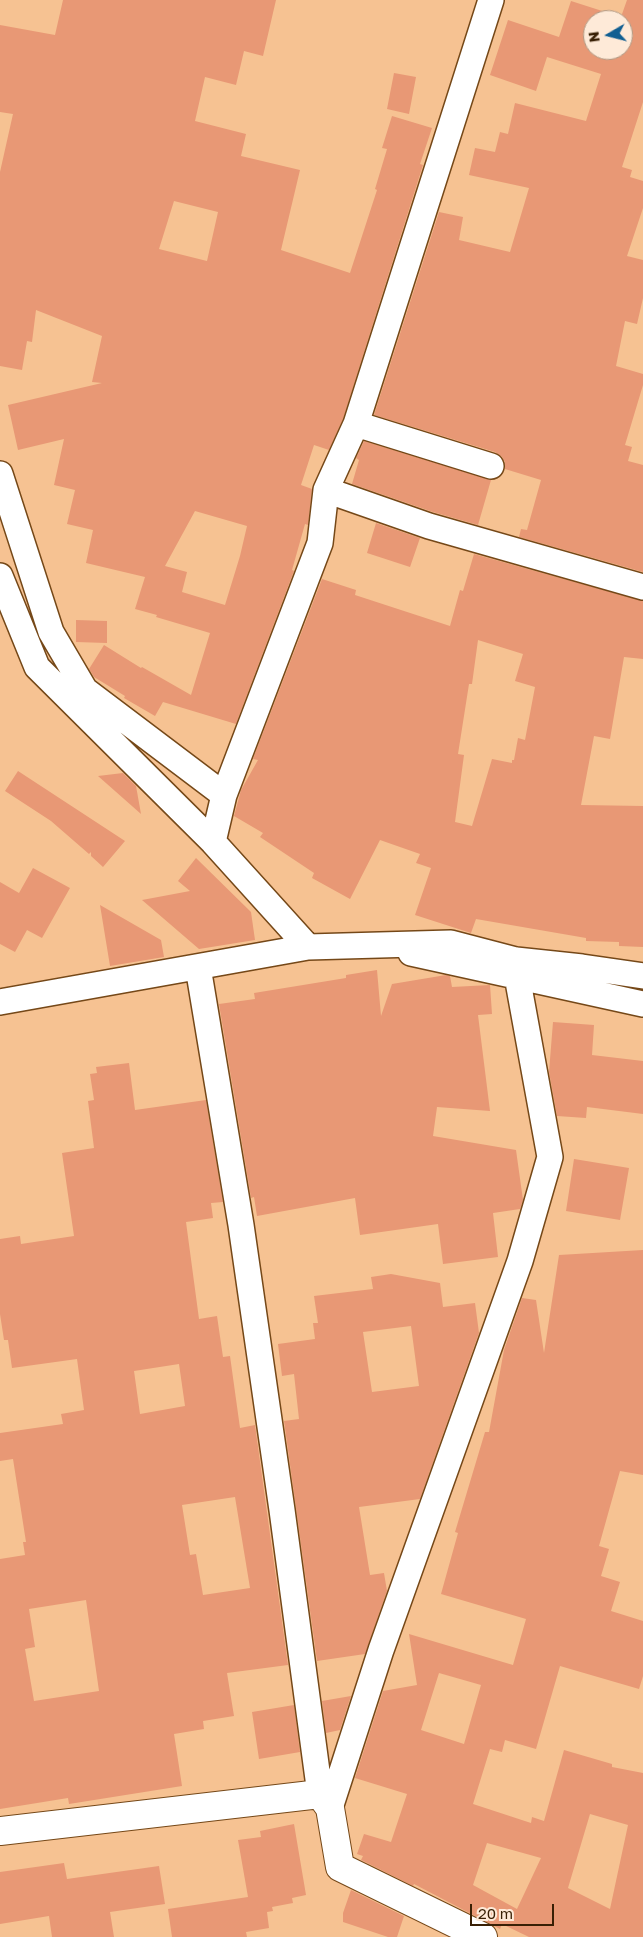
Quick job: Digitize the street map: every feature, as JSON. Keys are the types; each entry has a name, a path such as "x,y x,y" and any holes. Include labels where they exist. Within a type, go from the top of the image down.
{"street":[{"path":"213,842 224,795 320,543 326,490 356,424 491,0"},
{"path":"356,424 491,466"},
{"path":"0,474 51,632 85,690 224,795"},
{"path":"326,490 429,526 643,587"},
{"path":"0,576 37,667 213,842 308,947"},
{"path":"0,1002 308,947 451,943 482,933"},
{"path":"451,943 516,968 643,1004"},
{"path":"375,945 516,968 582,966 643,976"},
{"path":"198,967 243,1245 325,1801 340,1867 482,1937"},
{"path":"325,1801 520,1261 550,1157 516,968"},
{"path":"0,1831 325,1801"}],"building":[{"path":"63,0 276,0 263,56 244,51 236,85 205,77 195,121 246,134 241,156 300,170 281,250 350,273 377,190 375,189 387,149 382,148 392,116 432,128 420,164 423,165 343,419 329,450 314,445 301,485 312,489 308,525 305,524 292,570 294,571 236,724 163,702 155,716 124,698 125,696 94,677 89,669 104,645 141,668 191,695 210,633 135,609 145,577 86,563 93,530 67,524 75,490 54,485 64,439 18,450 8,405 102,383 92,382 102,336 36,310 32,342 27,341 22,370 0,366 0,172 13,114 0,112 0,25 55,35","holes":["174,201 218,212 207,261 159,249","195,511 247,526 225,605 182,592 187,572 165,566"]},
{"path":"627,0 643,0 643,102 622,167 632,170 630,177 643,181 643,208 627,256 643,260 643,298 637,324 625,321 616,366 643,374 643,385 625,445 632,447 628,461 643,465 643,572 519,537 521,529 527,530 541,480 505,469 505,462 495,452 374,415 439,212 463,217 459,240 510,252 529,188 469,175 475,148 495,152 500,132 508,134 515,103 586,121 601,74 547,57 536,91 490,75 508,20 559,37 571,1 599,10 583,10 583,60 633,60 633,10 623,10"},
{"path":"394,73 416,77 409,114 387,109"},
{"path":"364,441 491,480 478,525 433,512 352,484 359,460 356,458"},
{"path":"376,523 420,538 410,567 367,553"},
{"path":"474,554 643,601 643,659 624,657 610,739 594,736 581,805 643,806 643,947 619,946 619,942 586,941 586,938 476,919 471,933 415,915 431,868 416,863 420,854 380,840 350,899 312,878 314,873 260,837 263,833 234,816 241,790 258,760 253,759 254,756 322,579 356,590 355,595 450,626 460,590 463,591","holes":["478,640 523,654 515,681 535,687 525,740 518,738 512,763 492,759 472,826 455,822 464,755 458,754 469,684 472,684"]},
{"path":"76,620 107,621 107,643 76,642"},
{"path":"18,771 125,841 103,867 91,856 91,852 89,854 51,821 5,791"},
{"path":"123,773 136,786 141,814 98,776"},
{"path":"196,858 251,912 255,940 199,949 142,900 190,891 178,881"},
{"path":"33,868 70,888 42,938 27,930 15,952 0,944 0,882 19,893"},
{"path":"100,905 161,940 164,957 110,966"},
{"path":"377,970 381,1016 392,984 446,975 450,976 452,987 490,985 492,1014 478,1015 490,1111 437,1107 433,1136 516,1150 523,1200 520,1209 493,1213 498,1257 443,1264 438,1224 360,1235 355,1198 257,1216 254,1197 251,1198 219,1004 255,999 254,993 346,978 346,975"},
{"path":"553,1022 594,1025 592,1055 643,1061 643,1114 587,1107 586,1118 557,1116 549,1072"},
{"path":"129,1063 135,1110 206,1100 223,1202 211,1203 213,1218 186,1222 199,1319 217,1316 223,1357 230,1356 240,1428 255,1425 288,1665 227,1673 234,1716 203,1721 204,1729 174,1734 182,1786 69,1804 68,1798 0,1809 0,1559 25,1555 23,1542 26,1542 13,1459 0,1461 0,1433 63,1424 61,1414 84,1410 77,1359 12,1368 8,1340 4,1340 0,1314 0,1239 20,1236 21,1244 74,1236 62,1153 94,1148 88,1101 94,1100 90,1074 97,1073 96,1067","holes":["179,1364 185,1406 140,1414 134,1371","235,1497 250,1588 203,1595 196,1554 190,1555 182,1505","86,1600 99,1691 34,1701 25,1649 35,1647 29,1609"]},
{"path":"574,1159 629,1168 620,1220 566,1211"},
{"path":"643,1250 643,1475 620,1471 599,1546 609,1549 601,1576 620,1582 611,1611 643,1621 643,1676 639,1689 560,1666 536,1749 505,1740 502,1752 490,1749 473,1804 531,1823 532,1817 544,1821 564,1750 612,1764 612,1767 643,1773 643,1937 529,1937 502,1924 500,1929 414,1884 413,1886 361,1860 363,1856 357,1854 364,1834 391,1842 407,1794 355,1778 383,1691 417,1685 409,1634 513,1665 526,1619 441,1594 458,1533 455,1532 485,1432 489,1432 504,1350 522,1298 536,1300 544,1353 559,1255","holes":["439,1673 481,1685 464,1744 421,1730","590,1814 628,1825 610,1909 568,1888","487,1843 541,1858 517,1909 473,1885"]},
{"path":"391,1274 440,1283 443,1307 475,1303 479,1333 420,1499 359,1507 370,1575 384,1573 387,1591 365,1654 317,1661 284,1421 299,1419 294,1374 282,1376 278,1344 315,1339 313,1323 318,1323 314,1296 373,1289 371,1277","holes":["411,1326 419,1386 372,1392 363,1332"]},
{"path":"351,1696 340,1730 326,1733 322,1701"},
{"path":"294,1705 300,1752 259,1759 252,1712"},
{"path":"294,1824 306,1895 292,1898 293,1903 272,1907 273,1911 267,1912 269,1928 246,1932 247,1937 172,1937 168,1909 248,1897 238,1840 261,1837 260,1831"},
{"path":"64,1863 67,1879 159,1866 165,1904 110,1912 114,1937 52,1937 49,1916 0,1924 0,1872"},
{"path":"351,1890 404,1916 397,1937 388,1937 343,1922 343,1913"}]}
